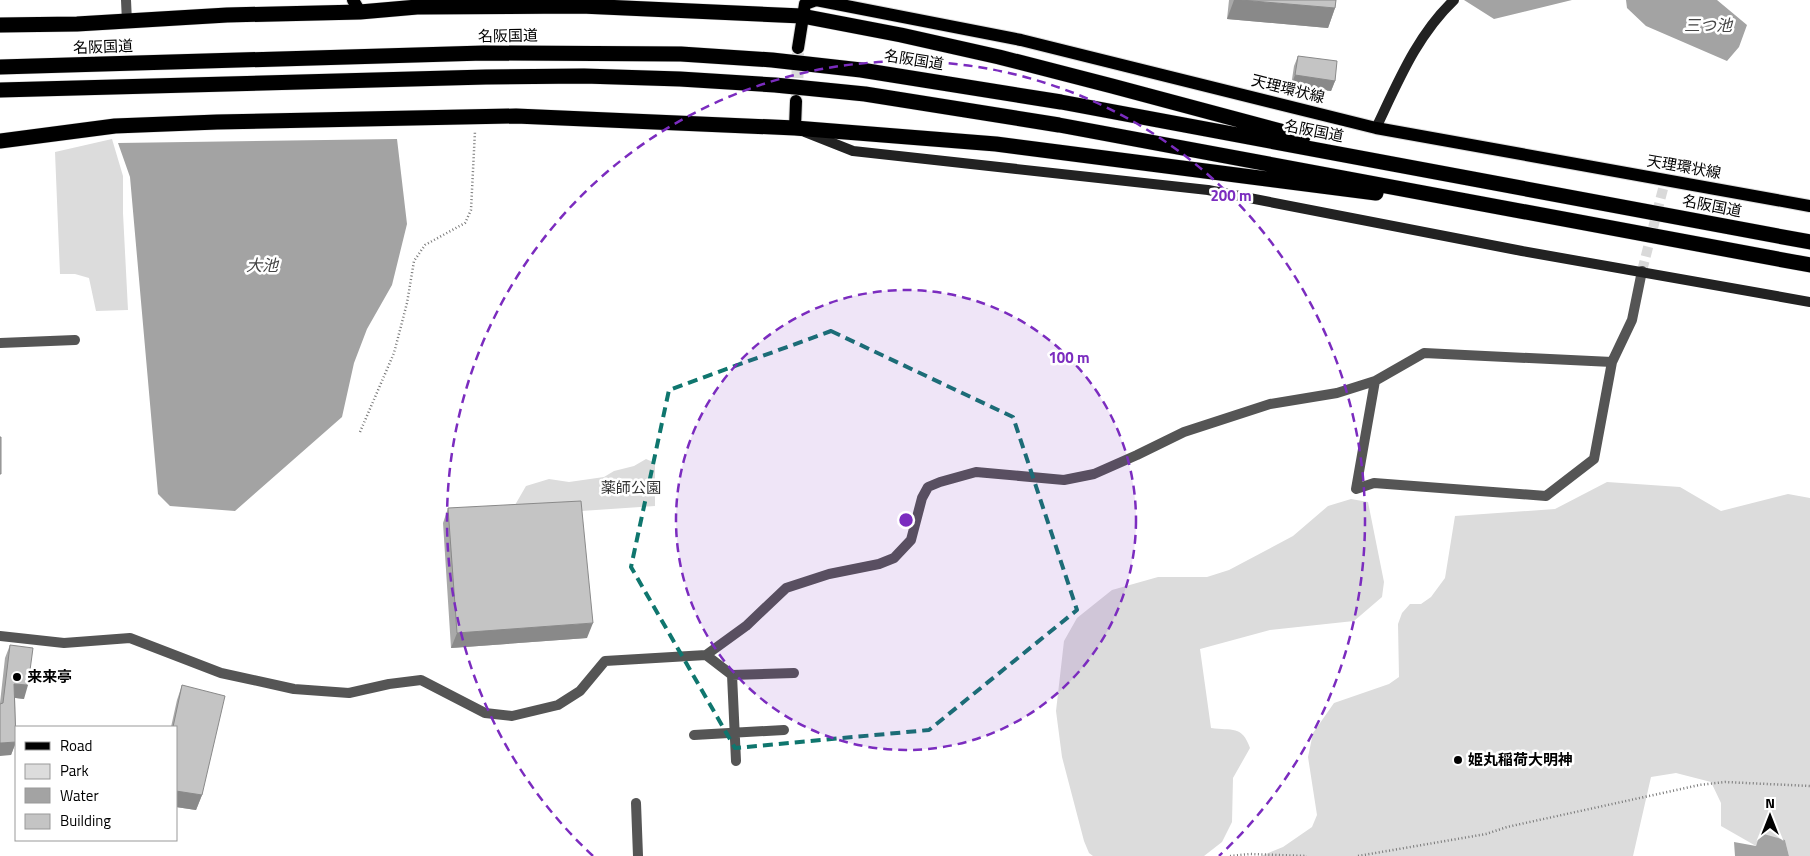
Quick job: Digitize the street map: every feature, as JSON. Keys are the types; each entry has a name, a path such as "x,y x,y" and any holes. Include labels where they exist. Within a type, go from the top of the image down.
{"highway":[{"path":"0,25 127,22 357,6 581,6 802,16 902,35 999,57 1290,134 1568,190 1686,218"},
{"path":"0,17 61,24"},
{"name":"名阪国道","path":"0,67 494,53 682,54 772,60 862,70 1051,100 1810,242"},
{"path":"0,90 564,76 775,84 865,94 1059,125 1810,265"},
{"path":"0,141 115,126 516,116 795,128 996,144 1514,209"}],"main road":[{"name":"天理環状線","path":"802,16 805,4 816,0 1022,40 1376,128 1810,206"},
{"path":"798,48 802,16"},
{"path":"795,128 796,101"}],"street":[{"path":"126,0 127,22"},
{"path":"1376,128 1414,48 1442,12 1454,0"},
{"path":"795,128 853,151 1208,190 1522,251 1810,302"},
{"path":"1375,381 1356,489 1374,483 1546,496 1594,459 1612,362 1632,320 1642,271"},
{"path":"0,344 75,340"},
{"path":"0,636 64,643 130,638 221,673 294,689 348,693 389,684 421,680 485,713 512,716 558,705 580,691 605,661 706,654 746,626 786,588 830,574 879,564 894,558 911,540 922,498 928,487 940,482 976,472 1064,480 1094,474 1184,432 1270,404 1337,393 1375,381 1424,353 1612,362"},
{"path":"706,654 732,675 794,673"},
{"path":"732,675 736,762"},
{"path":"694,735 784,730"},
{"path":"636,804 638,856"}],"path":[{"path":"360,432 394,353 407,303 414,261 425,246 465,223 471,210 476,117"},
{"path":"1358,856 1486,834 1507,827 1699,785 1725,782 1810,786"},
{"path":"1230,856 1250,854 1307,856"}],"highlighted area":[{"path":"831,331 1013,417 1077,610 929,730 735,748 631,567 669,390"}],"green space":[{"path":"112,139 123,176 128,310 96,311 89,278 75,274 60,274 55,152"},
{"name":"薬師公園","path":"646,459 655,463 655,506 537,514 511,512 526,486 549,479 569,482 604,477 614,471 634,466"},
{"path":"1607,482 1680,487 1721,511 1788,494 1810,498 1810,856 1789,856 1785,840 1760,834 1756,846 1721,826 1721,803 1711,782 1676,773 1651,777 1633,856 1261,856 1283,847 1312,827 1317,815 1308,757 1313,733 1334,703 1389,684 1399,677 1398,624 1402,613 1410,604 1421,604 1431,597 1445,578 1455,516 1555,509"},
{"path":"1351,499 1368,502 1384,582 1382,597 1354,621 1270,630 1200,649 1211,728 1240,732 1250,748 1233,778 1232,822 1222,842 1204,856 1093,856 1089,853 1084,841 1062,757 1056,711 1064,641 1077,618 1112,590 1158,577 1207,577 1229,570 1293,536 1328,506"}],"water":[{"path":"1464,0 1572,0 1494,19"},
{"name":"三つ池","path":"1626,0 1717,0 1747,25 1739,47 1727,61 1646,26 1627,8"},
{"name":"大池","path":"397,139 407,224 392,285 367,329 354,363 342,417 235,511 170,506 158,494 130,177 118,143"},
{"path":"1760,833 1785,840 1789,856 1735,856 1734,842 1756,846"}],"building":[{"path":"1241,0 1336,0 1335,8"},
{"path":"1298,56 1337,61 1335,81 1295,75"},
{"path":"1,437 1,474 0,474"},
{"path":"581,501 593,623 457,633 448,508"},
{"path":"10,645 33,648 28,685 14,684 15,742 0,743 0,704 3,703"},
{"path":"182,685 225,696 202,795 178,791 178,726 173,726"}],"tunnel":[{"path":"797,96 798,53"},
{"path":"1642,271 1665,181"}],"place":[{"name":"来来亭","path":"17,677"},
{"name":"姫丸稲荷大明神","path":"1458,760"}]}
